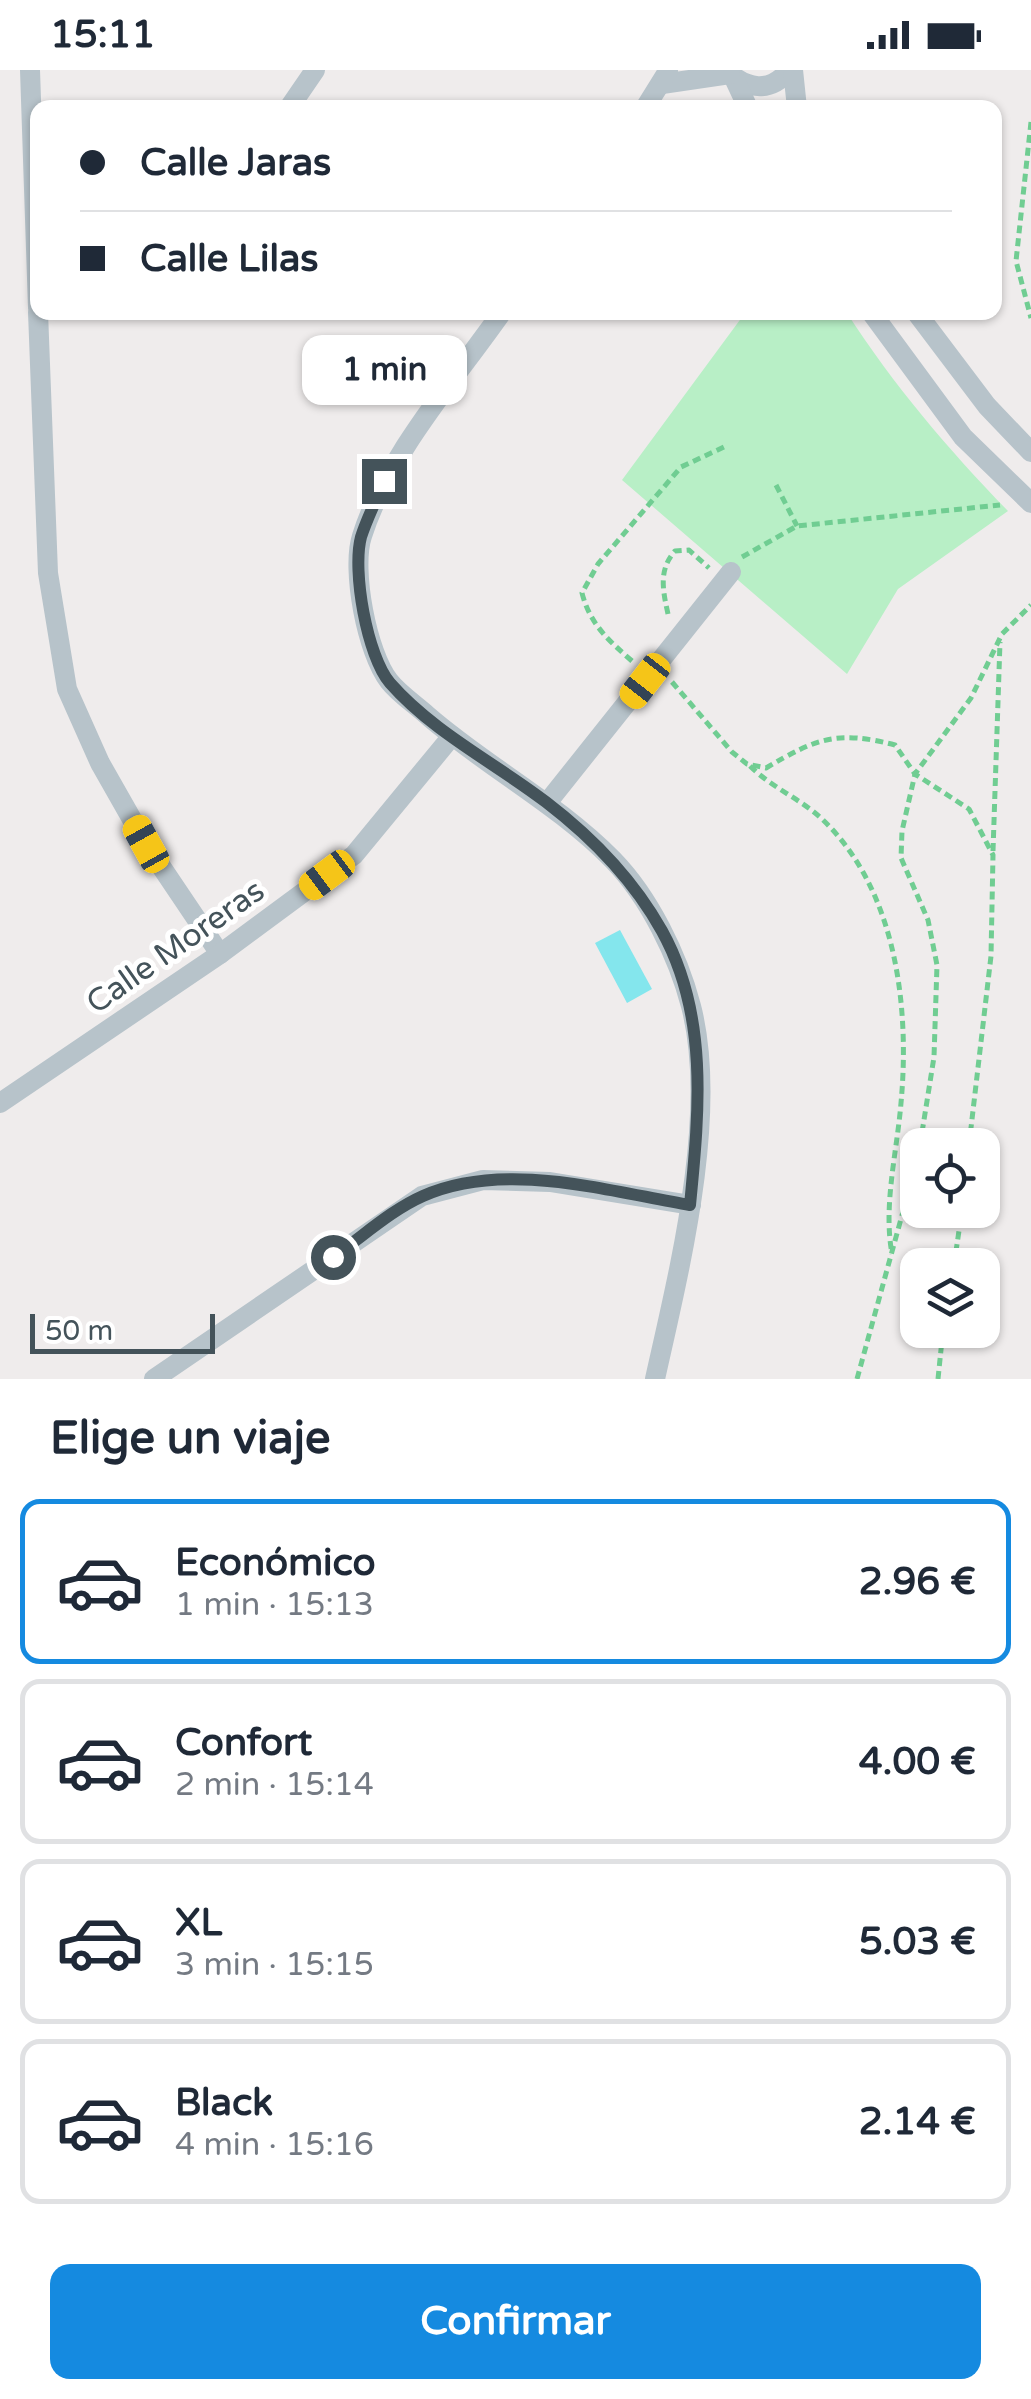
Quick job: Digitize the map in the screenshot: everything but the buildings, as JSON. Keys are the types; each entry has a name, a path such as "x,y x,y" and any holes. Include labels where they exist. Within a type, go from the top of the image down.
{"street":[{"path":"30,70 31,100"},
{"path":"294,100 315,70"},
{"path":"650,100 666,77 730,74 751,87 768,86 791,70 796,100"},
{"path":"730,74 744,100"},
{"path":"38,320 48,574 67,689 100,762 146,844 220,954"},
{"path":"496,320 384,481 360,540 361,607 388,680 452,736 547,803 615,862 663,933 692,1007 700,1098 690,1205 655,1379"},
{"path":"877,320 962,437 1028,501"},
{"path":"922,320 988,406 1031,452"},
{"path":"547,803 732,572"},
{"name":"Calle Moreras","path":"0,1103 220,954 354,855 452,736"},
{"path":"154,1379 422,1196 483,1180 550,1182 690,1205"}],"path":[{"path":"1031,122 1016,261 1031,318"},
{"path":"724,447 681,467 598,564 582,593 587,614 602,636 656,666 772,788 821,818 858,862 885,918 898,975 902,1088 886,1225 892,1254"},
{"path":"776,485 798,526"},
{"path":"732,572 745,552 798,526 984,509 1028,501"},
{"path":"656,666 669,624 662,592 667,560 675,550 689,550 707,563 718,589"},
{"path":"923,1128 934,1057 937,964 928,920 901,858 902,830 915,774 971,698 1000,639 1031,606"},
{"path":"972,1128 991,956 1000,639"},
{"path":"748,764 766,768 813,740 856,735 896,745 915,774 969,810 994,855"},
{"path":"857,1379 900,1224"},
{"path":"938,1379 941,1348"}],"green space":[{"path":"740,320 852,320 923,416 1008,511 898,589 847,674 622,480"}],"water":[{"path":"620,930 652,989 627,1003 595,943"}],"route":[{"path":"333,1257 422,1196 483,1180 550,1182 690,1205 700,1098 692,1007 663,933 615,862 547,803 452,736 388,680 361,607 360,540 384,481"}]}
